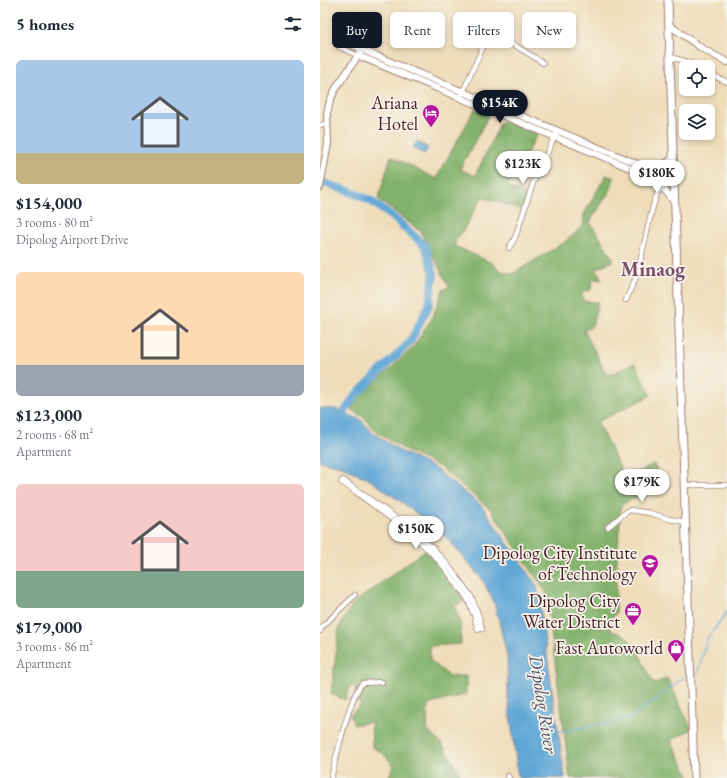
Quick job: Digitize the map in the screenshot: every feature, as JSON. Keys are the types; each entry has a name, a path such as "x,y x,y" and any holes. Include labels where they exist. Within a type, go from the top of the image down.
{"highway":[{"path":"668,0 694,778"}],"main road":[{"path":"669,25 703,49 727,62"},
{"path":"320,186 328,144 328,107 332,94 361,53 556,134 648,175 656,180 674,203"},
{"path":"556,134 650,168 656,169 673,158"},
{"path":"648,175 650,168"}],"street":[{"path":"462,95 486,40 489,37 497,37 510,43 543,63"},
{"path":"670,57 681,60"},
{"path":"715,76 727,82"},
{"path":"320,125 328,124"},
{"path":"509,248 515,238 533,183 556,134"},
{"path":"626,300 637,275 653,206 662,187"},
{"path":"342,481 353,486 402,522 432,547 448,565 471,596 478,614 480,630"},
{"path":"685,485 727,485"},
{"path":"608,527 628,510 650,512 665,518 686,522"},
{"path":"320,631 322,627 355,595"},
{"path":"331,778 346,720 357,689 363,683 382,682"}],"green space":[{"path":"475,109 489,115 460,169 475,176 502,120 538,134 526,154 517,175 512,175 508,187 527,195 523,210 482,197 463,231 455,241 455,246 492,263 501,271 512,274 565,242 583,226 584,214 606,175 614,178 611,189 590,222 614,260 596,269 602,280 592,279 591,290 582,292 583,301 598,302 592,326 584,330 607,376 635,363 651,395 597,422 625,478 654,464 664,483 621,505 616,576 616,613 608,624 612,631 626,636 637,650 654,684 667,678 692,729 671,740 689,775 684,778 570,778 546,592 490,509 440,467 410,453 374,430 364,417 351,410 358,397 414,346 432,318 443,290 449,287 421,232 378,199 391,156 436,179"},
{"path":"668,169 667,185 656,174"},
{"path":"425,550 448,575 464,601 454,606 460,621 461,644 430,646 430,660 449,676 466,676 466,694 428,705 427,730 442,744 460,774 459,778 388,778 394,766 383,753 372,747 371,722 354,725 350,715 361,705 356,700 355,687 351,685 345,700 331,694 339,627 353,604"}],"water":[{"path":"417,141 428,148 424,154 413,148"},
{"path":"320,408 336,409 361,420 373,433 400,451 434,468 482,506 537,586 565,778 518,778 508,699 507,655 496,609 482,579 446,537 400,501 370,480 344,467 320,461"}],"waterway":[{"name":"Dipolog River","path":"320,182 349,191 371,201 395,219 425,246 434,274 429,305 410,342 355,396 339,420"},
{"path":"697,675 707,639 727,612"},
{"path":"558,732 630,719 684,677"}],"place":[{"name":"Ariana Hotel","path":"431,128"},
{"name":"Dipolog City Institute of Technology","path":"650,578"},
{"name":"Dipolog City Water District","path":"633,626"},
{"name":"Fast Autoworld","path":"676,663"}],"district":[{"name":"Minaog","path":"653,269"}]}
